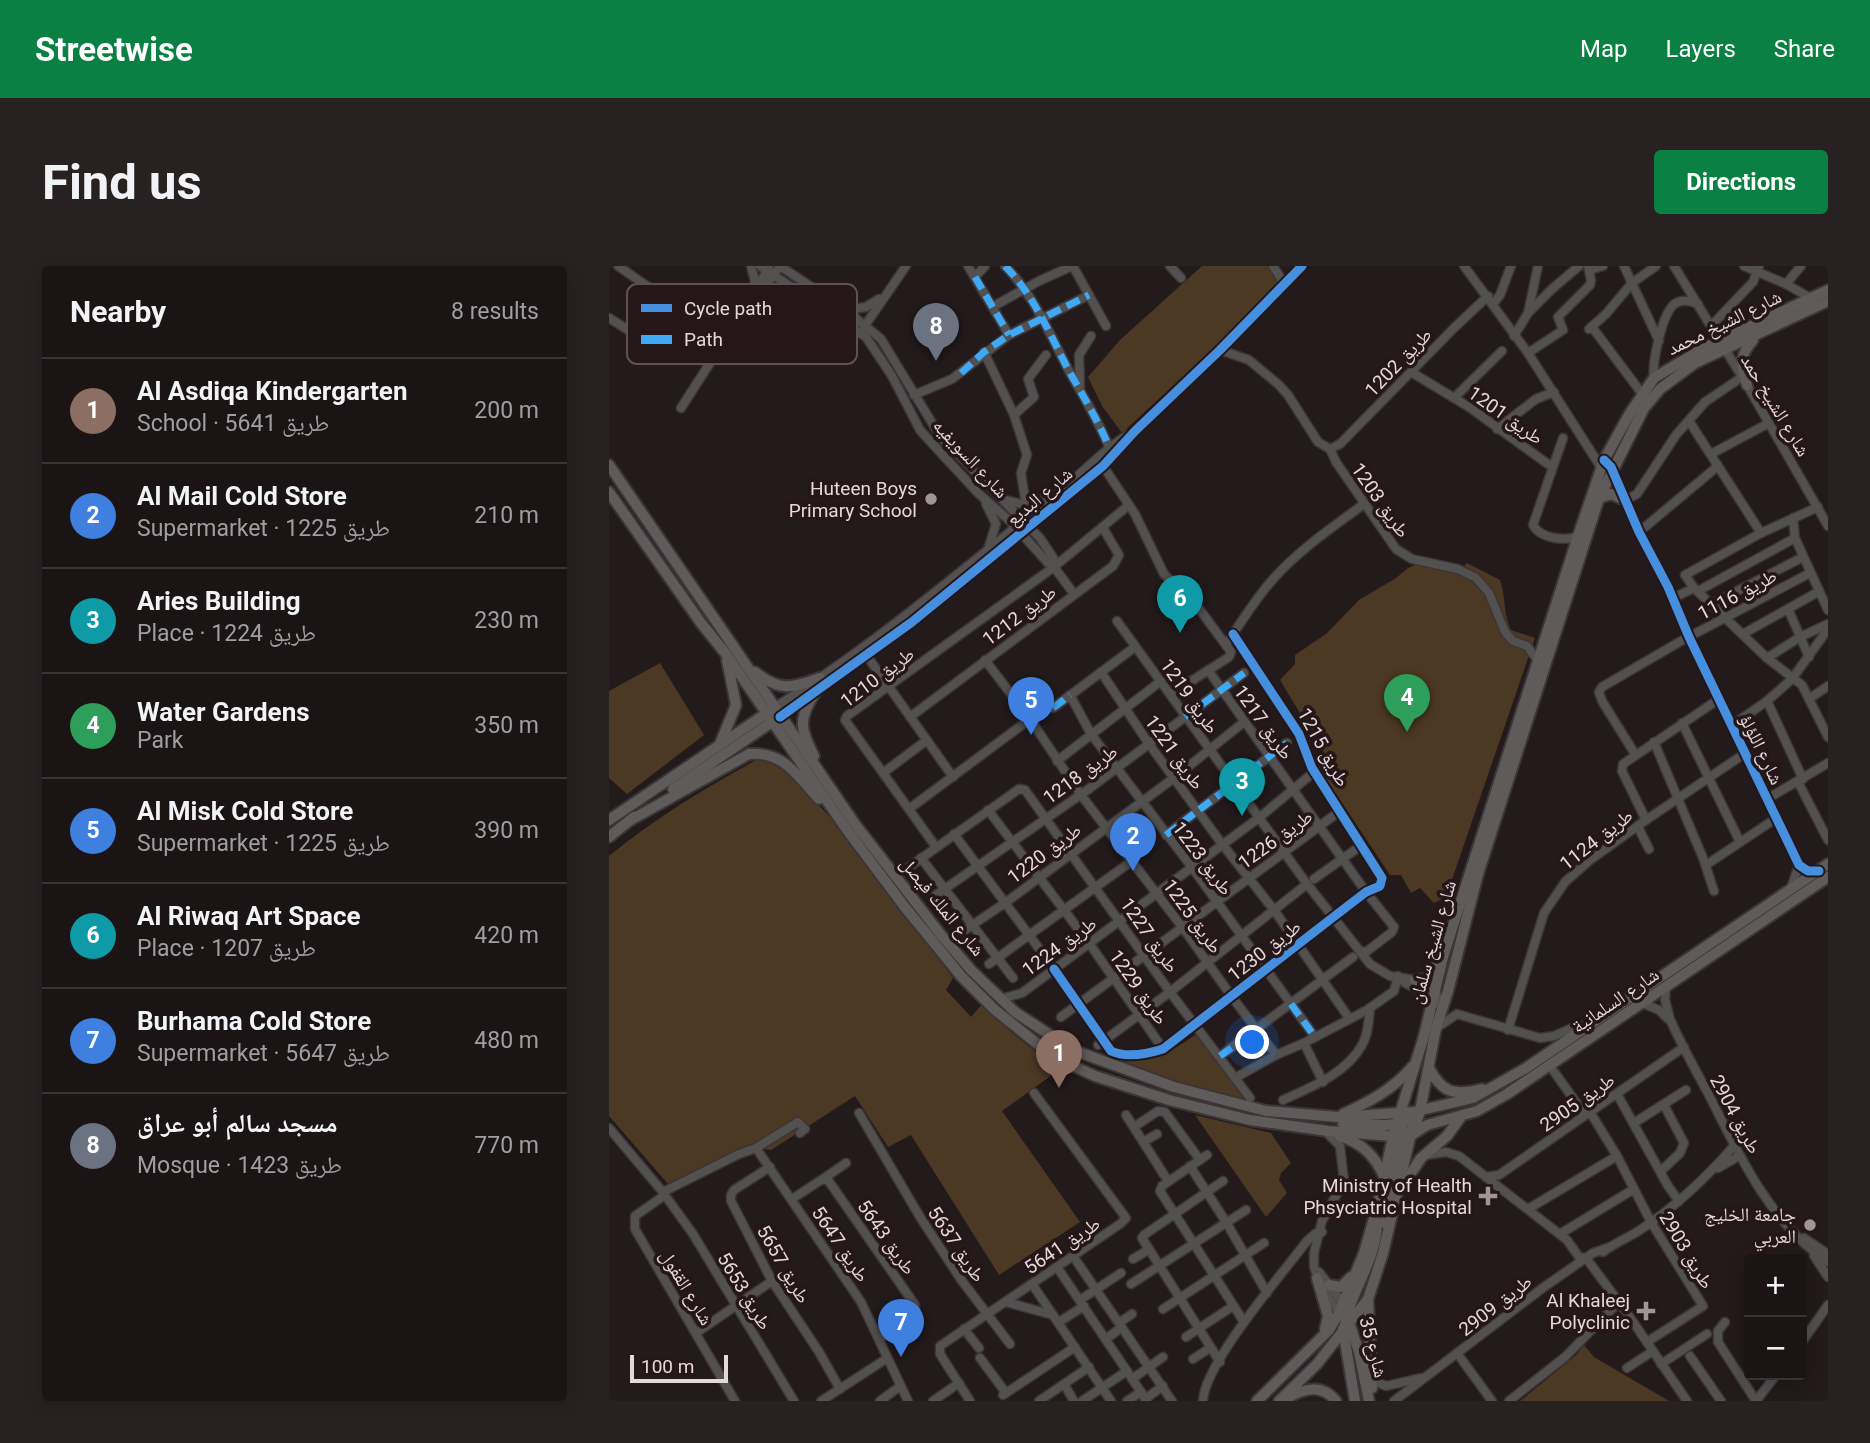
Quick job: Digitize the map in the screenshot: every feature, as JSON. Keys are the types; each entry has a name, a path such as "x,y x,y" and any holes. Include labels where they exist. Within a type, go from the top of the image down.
{"main road":[{"name":"شارع الشيخ محمد","path":"1607,469 1651,398 1679,373 1721,346 1828,290"},
{"name":"شارع الشيخ محمد","path":"1607,469 1654,378 1681,360 1757,335 1828,301"},
{"path":"1744,381 1742,354 1757,335"},
{"name":"شارع الملك فيصل","path":"609,465 744,663 773,715"},
{"name":"شارع الشيخ سلمان","path":"1258,1401 1329,1330 1368,1299 1409,1148 1407,1124 1417,1061 1436,1010 1607,469"},
{"name":"شارع الشيخ سلمان","path":"1280,1401 1317,1364 1345,1317 1376,1214 1384,1176 1429,1068 1436,1028 1435,988 1443,957 1577,536 1607,469"},
{"name":"شارع الملك فيصل","path":"609,492 699,621 773,715 948,961 995,1010 1040,1046 1095,1076 1226,1115 1326,1131 1407,1124"},
{"path":"1599,498 1611,494 1622,500"},
{"path":"720,744 736,705 726,654"},
{"path":"744,663 778,687 790,687 820,678"},
{"path":"815,692 803,715 804,736 851,827"},
{"name":"شارع البديع","path":"609,820 720,744 773,715"},
{"name":"شارع البديع","path":"609,837 773,715"},
{"path":"629,821 735,760 749,754 761,753 774,755 789,766 851,827"},
{"name":"شارع الملك فيصل","path":"851,827 941,935 1000,999 1015,1013 1073,1050 1174,1087 1266,1111 1407,1124"},
{"name":"شارع السلمانية","path":"1407,1124 1473,1098 1509,1079 1789,891 1825,871"},
{"name":"شارع السلمانية","path":"1407,1124 1427,1125 1461,1117 1492,1103 1666,987 1825,871"},
{"path":"1415,980 1426,979 1443,957"},
{"path":"1386,1232 1385,1211 1425,1056 1425,1036"},
{"path":"1338,1117 1386,1091 1417,1061"},
{"path":"1429,1068 1437,1082 1448,1090 1473,1091 1491,1087"},
{"path":"1291,1127 1316,1124 1407,1124 1459,1112 1482,1103 1501,1091 1509,1079"},
{"path":"1397,1196 1421,1158 1447,1136 1461,1117"},
{"path":"1326,1131 1354,1141 1367,1150 1374,1156 1384,1176"},
{"path":"1345,1317 1375,1245 1376,1214"},
{"path":"1329,1285 1345,1285 1364,1253"},
{"path":"1317,1278 1328,1315 1319,1340"},
{"path":"1368,1299 1371,1401"},
{"name":"شارع 35","path":"1345,1317 1355,1401"},
{"name":"شارع 35","path":"1345,1317 1359,1352 1371,1401"},
{"path":"1280,1401 1297,1392 1316,1389 1328,1393 1336,1401"}],"street":[{"path":"618,266 644,284"},
{"path":"751,266 755,284"},
{"path":"768,269 779,266"},
{"name":"شارع السويفيه","path":"779,266 810,284"},
{"path":"793,266 810,284"},
{"path":"866,337 865,323 906,266"},
{"path":"968,266 1009,335"},
{"path":"975,277 985,266"},
{"path":"1005,266 1019,280 1042,319 1109,447"},
{"path":"994,306 1072,266 1106,326"},
{"path":"1170,266 1181,278"},
{"path":"1273,266 1285,285"},
{"name":"شارع البديع","path":"773,715 815,692 867,656 1030,528 1103,466 1302,266"},
{"name":"شارع اللؤلؤ","path":"1464,266 1491,300 1607,469 1673,598 1744,754 1799,865"},
{"name":"طريق 1202","path":"1330,449 1340,444 1411,372 1491,300 1500,295 1511,266"},
{"path":"1528,313 1538,266"},
{"path":"1528,353 1563,330 1558,317 1590,285 1589,268 1603,266"},
{"path":"1624,266 1659,341"},
{"path":"1643,395 1590,328 1632,283 1656,266"},
{"name":"شارع الشيخ حمد","path":"1674,266 1828,526"},
{"path":"1682,266 1682,280"},
{"path":"1744,266 1759,269 1812,299"},
{"path":"1786,284 1801,266"},
{"path":"1514,336 1528,313 1571,268"},
{"name":"شارع السويفيه","path":"768,269 789,284"},
{"path":"1711,326 1753,282 1759,269"},
{"path":"1534,282 1552,289"},
{"path":"857,309 873,303 891,288"},
{"path":"905,399 952,379 1009,335 1089,295"},
{"path":"1654,378 1659,341 1672,306 1685,300 1698,304"},
{"path":"609,318 627,329"},
{"name":"شارع السويفيه","path":"857,318 889,349 940,436 1023,520"},
{"name":"شارع السويفيه","path":"857,331 866,337 892,376 920,430 978,493 1016,526"},
{"path":"1081,389 1079,355 1091,337"},
{"name":"طريق 1203","path":"1220,350 1249,360 1288,395 1318,442 1330,449 1364,504 1402,555 1458,569 1476,578 1489,593 1505,632 1513,640 1527,646 1538,662"},
{"name":"طريق 1201","path":"1454,398 1502,351"},
{"path":"984,352 1014,415 1027,454 1021,473 1026,505"},
{"path":"1014,415 1034,397 1028,379 1046,355"},
{"path":"681,408 711,364"},
{"name":"طريق 1201","path":"1411,372 1454,398 1552,467 1533,523 1534,528 1562,540 1577,536"},
{"path":"1622,500 1637,494 1676,435 1705,401 1744,381"},
{"path":"1497,429 1536,399 1554,392"},
{"path":"1689,421 1762,533"},
{"path":"1711,454 1769,423"},
{"name":"شارع البديع","path":"773,715 988,550 1056,495 1109,447 1135,431"},
{"path":"1552,467 1563,438"},
{"path":"1103,466 1140,522 1164,574 1200,610 1226,645 1230,656 1171,694"},
{"path":"1639,532 1718,466"},
{"path":"978,493 996,520 996,531 988,550"},
{"path":"1002,499 1026,505 1056,495"},
{"path":"1226,645 1259,596 1285,567 1304,549 1364,504"},
{"name":"طريق 1210","path":"936,847 845,720 847,716 1053,567 1129,505"},
{"path":"1818,507 1687,572 1686,578 1767,658 1802,685 1828,736"},
{"path":"1793,518 1795,538 1828,610"},
{"path":"1023,520 1054,559 1053,567"},
{"path":"1016,526 1073,594"},
{"name":"طريق 1212","path":"910,717 1113,566 1119,558 1118,551 1103,528"},
{"path":"1673,598 1795,538"},
{"path":"1712,604 1803,556"},
{"name":"شارع اللؤلؤ","path":"1657,569 1668,599 1685,628"},
{"name":"طريق 1116","path":"1635,754 1602,701 1599,692 1604,686 1810,573"},
{"path":"1743,634 1818,592"},
{"path":"1788,608 1809,657"},
{"name":"طريق 1219","path":"1117,621 1209,751 1311,882 1357,954 1390,976 1415,980 1435,988"},
{"path":"1767,658 1800,636 1828,626"},
{"path":"1731,726 1793,679 1828,626"},
{"name":"طريق 1215","path":"1233,634 1299,734 1314,772 1382,878"},
{"path":"1527,646 1544,641"},
{"path":"1053,708 1135,647"},
{"path":"867,656 953,777"},
{"name":"طريق 1225","path":"985,660 1030,719 1081,795 1107,826 1276,1055"},
{"name":"طريق 1217","path":"1208,670 1268,757 1394,928 1366,951 1357,954"},
{"name":"طريق 1221","path":"1101,672 1149,744 1274,911 1349,1018"},
{"name":"طريق 1218","path":"933,897 1081,795 1244,673"},
{"path":"1057,761 1161,681"},
{"path":"1809,699 1828,686"},
{"name":"طريق 1223","path":"1070,695 1091,734 1116,769 1191,866 1315,1037"},
{"path":"1646,820 1622,771 1623,764 1719,699"},
{"path":"1767,701 1828,840"},
{"path":"1819,718 1828,712"},
{"path":"909,809 1030,719"},
{"name":"طريق 1220","path":"962,932 1174,778 1244,722"},
{"path":"1682,723 1740,842"},
{"path":"887,770 927,740"},
{"path":"1654,742 1714,891"},
{"path":"1166,835 1287,743"},
{"name":"طريق 1124","path":"1508,1030 1536,934 1553,897 1565,882 1583,865 1744,754"},
{"path":"1767,799 1828,763"},
{"name":"طريق 1224","path":"1000,999 1022,993 1260,817 1314,772"},
{"name":"طريق 1227","path":"988,810 1019,789 1025,790 1250,1098"},
{"path":"909,867 988,810"},
{"name":"طريق 1229","path":"988,810 1089,943 1163,1049"},
{"name":"طريق 1226","path":"1061,1017 1340,811"},
{"path":"1706,866 1775,819"},
{"path":"1637,827 1650,849"},
{"path":"954,834 1047,958"},
{"path":"1101,1043 1362,845"},
{"path":"921,858 972,926 993,962 1013,978"},
{"path":"993,962 1132,861"},
{"path":"1789,891 1799,865 1808,871 1825,871"},
{"name":"طريق 1230","path":"1163,1049 1366,892 1381,886 1382,878"},
{"path":"1220,1056 1357,954"},
{"path":"1054,969 1079,1004 1101,1043 1111,1051 1118,1054 1138,1054 1163,1049"},
{"path":"1235,1078 1370,1008 1397,988 1398,976"},
{"name":"طريق 1219","path":"1398,976 1424,993 1436,1010"},
{"name":"طريق 2904","path":"1666,987 1667,1010 1673,1027 1733,1147 1789,1229 1828,1262"},
{"name":"طريق 1224","path":"1015,1013 1022,993"},
{"name":"طريق 2904","path":"1642,1003 1659,1010 1673,1027"},
{"path":"1283,1100 1323,1082 1362,1047 1370,1008"},
{"path":"1436,1028 1457,1014 1508,1030 1547,1038 1579,1025"},
{"path":"1304,1043 1323,1082"},
{"name":"طريق 2905","path":"1486,1177 1499,1175 1684,1047"},
{"name":"طريق 2903","path":"1550,1066 1588,1114 1616,1156 1651,1222 1703,1306 1647,1342"},
{"path":"1634,1123 1686,1090"},
{"name":"طريق 5641","path":"970,1401 938,1350 941,1344 1126,1218 1034,1093"},
{"path":"1617,1094 1668,1186 1679,1200"},
{"path":"1661,1171 1680,1153 1684,1143 1664,1105"},
{"path":"1134,1127 1158,1111 1165,1112 1204,1157 1168,1181 1160,1191 1244,1322"},
{"name":"طريق 5637","path":"859,1113 884,1158 962,1280 1010,1344"},
{"path":"1126,1115 1168,1181"},
{"name":"شارع القفول","path":"735,1401 635,1229 635,1216 665,1194 739,1154 756,1148 800,1122 805,1129 800,1133"},
{"name":"طريق 5653","path":"609,1128 665,1194 794,1401"},
{"path":"1326,1131 1340,1146 1345,1174 1341,1189 1327,1211 1315,1253 1317,1278 1345,1317"},
{"path":"1143,1142 1157,1134"},
{"path":"1712,1171 1733,1147"},
{"name":"طريق 5647","path":"756,1148 861,1302 880,1339 899,1387 908,1401"},
{"path":"1421,1158 1433,1153 1453,1153 1560,1234 1579,1257 1586,1258 1619,1302 1683,1399"},
{"path":"1528,1209 1616,1156"},
{"path":"1712,1171 1739,1156"},
{"path":"792,1199 846,1163"},
{"path":"1190,1166 1227,1222 1267,1293"},
{"name":"طريق 5657","path":"770,1167 734,1190 730,1199 772,1281 840,1389"},
{"name":"طريق 2909","path":"1394,1401 1543,1287 1586,1258 1595,1256 1651,1222 1712,1171"},
{"name":"طريق 5643","path":"823,1179 828,1180 916,1307 880,1339"},
{"path":"1220,1362 1178,1299 1143,1242 1143,1237 1223,1181"},
{"path":"1560,1234 1634,1189"},
{"path":"1131,1284 1246,1210"},
{"name":"طريق 2904","path":"1777,1211 1798,1233 1828,1254"},
{"path":"1203,1401 1204,1390 1244,1322 1301,1249 1321,1232"},
{"path":"1163,1309 1264,1243"},
{"path":"1301,1249 1315,1253"},
{"path":"1133,1259 1148,1250"},
{"path":"1811,1250 1828,1276"},
{"path":"1315,1253 1318,1267 1345,1317"},
{"path":"1073,1256 1172,1401"},
{"path":"1057,1267 1144,1397"},
{"path":"1077,1278 1085,1273"},
{"path":"1006,1302 1056,1318 1082,1303 1121,1273"},
{"path":"696,1333 772,1281"},
{"path":"1032,1283 1111,1401"},
{"path":"1807,1335 1826,1308 1828,1297"},
{"path":"1509,1401 1565,1357 1619,1302"},
{"path":"1186,1337 1233,1306"},
{"path":"1106,1339 1132,1314"},
{"path":"1725,1322 1718,1331 1718,1342 1756,1401 1772,1380"},
{"path":"964,1329 979,1348"},
{"path":"1661,1364 1707,1334"},
{"path":"980,1358 1004,1394 1075,1347"},
{"path":"1193,1359 1210,1348"},
{"path":"1627,1368 1653,1351"},
{"path":"1457,1353 1492,1401"},
{"path":"1690,1356 1721,1401"},
{"path":"1082,1401 1102,1388 1149,1367 1163,1357"},
{"path":"821,1401 886,1359"},
{"path":"1043,1400 1089,1367"},
{"name":"طريق 2909","path":"1372,1380 1386,1386 1424,1377"},
{"path":"933,1401 959,1383"},
{"path":"1064,1384 1074,1401"},
{"path":"1128,1401 1144,1397 1163,1386"},
{"path":"880,1401 899,1387"}],"shaded area":[{"path":"1202,266 1270,266 1282,285 1122,433 1102,406 1088,377 1120,340"},
{"path":"1430,558 1460,570 1467,563 1500,580 1511,630 1535,638 1446,897 1434,903 1420,888 1411,893 1401,875 1390,875 1318,767 1328,760 1280,680 1295,664 1295,655 1326,634 1359,600 1408,568"},
{"path":"660,663 704,735 627,794 609,778 609,691"},
{"path":"760,758 779,763 844,832 953,978 946,990 971,1017 984,1002 1012,1033 1059,1070 1002,1111 1080,1222 999,1275 911,1135 888,1147 855,1096 771,1150 744,1147 668,1184 609,1116 609,856 682,804"},
{"path":"1199,1032 1248,1101 1128,1069 1108,1061 1112,1054 1158,1054 1177,1047"},
{"path":"1195,1115 1271,1133 1291,1163 1281,1173 1279,1180 1287,1193 1266,1217"},
{"path":"1584,1345 1594,1357 1669,1401 1520,1401 1576,1355"}],"marked path":[{"path":"1005,266 1025,290 1041,316 1109,447"},
{"path":"975,277 1009,335"},
{"path":"961,373 984,352 1009,335 1089,295"},
{"path":"1185,717 1244,673"},
{"path":"1053,708 1070,695"},
{"path":"1166,835 1287,743"},
{"path":"1291,1004 1315,1037"},
{"path":"1220,1056 1257,1030"}],"cycle path":[{"path":"780,717 912,622 1103,466 1302,266"},
{"path":"1604,460 1611,467 1639,532 1668,587 1689,637 1799,865 1808,871 1819,871"},
{"path":"1054,969 1111,1051 1130,1055 1157,1051 1366,892 1380,886 1382,878 1312,768 1299,734 1233,634"}],"place":[{"name":"مسجد سالم أبو عراق","path":"936,361"},
{"name":"Huteen Boys Primary School","path":"931,499"},
{"name":"Al Riwaq Art Space","path":"1180,633"},
{"name":"Water Gardens","path":"1407,732"},
{"name":"Al Misk Cold Store","path":"1031,735"},
{"name":"Aries Building","path":"1242,816"},
{"name":"Al Mail Cold Store","path":"1133,871"},
{"name":"Al Asdiqa Kindergarten","path":"1059,1088"},
{"name":"Ministry of Health Phsyciatric Hospital","path":"1488,1196"},
{"name":"جامعة الخليج العربي","path":"1810,1225"},
{"name":"Al Khaleej Polyclinic","path":"1646,1311"},
{"name":"Burhama Cold Store","path":"901,1357"}]}
